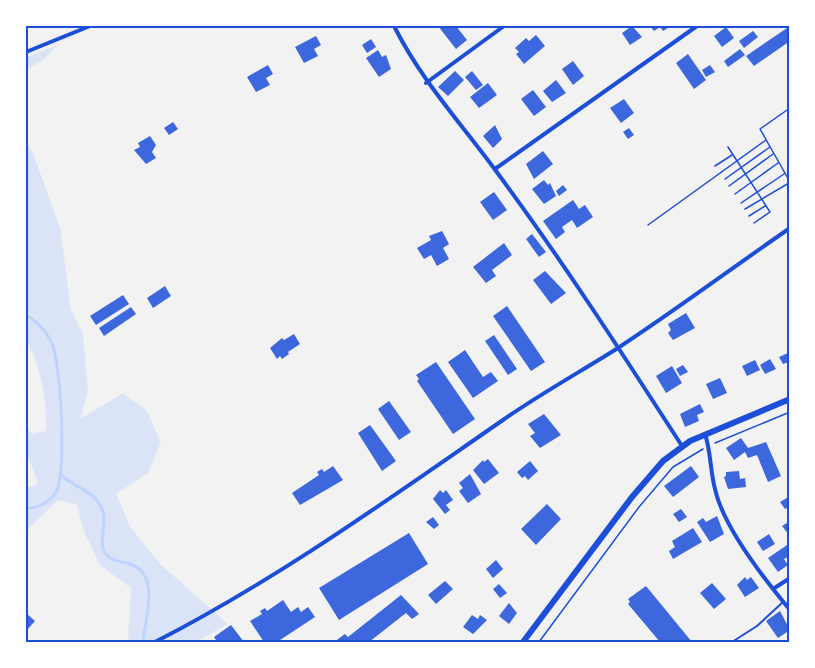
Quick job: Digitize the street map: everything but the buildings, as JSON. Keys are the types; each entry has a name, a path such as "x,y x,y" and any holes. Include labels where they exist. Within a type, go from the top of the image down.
{"main road":[{"path":"523,642 655,468 682,446 705,434 789,399"}],"street":[{"path":"26,52 90,26"},
{"path":"394,26 426,83 495,170 619,347 682,446"},
{"path":"426,83 504,26"},
{"path":"495,170 697,26"},
{"path":"155,642 212,613 278,572 415,482 505,418 619,347 789,228"},
{"path":"705,434 715,490 735,534 789,610"},
{"path":"773,590 789,578"}],"lane":[{"path":"732,642 757,626 783,602"}],"path":[{"path":"745,209 789,182 760,129 789,108"},
{"path":"648,225 766,140"},
{"path":"728,147 770,212 754,223"},
{"path":"725,179 770,147"},
{"path":"716,166 732,154"},
{"path":"729,186 774,154"},
{"path":"735,194 778,162"},
{"path":"741,203 785,174"},
{"path":"749,216 765,205"},
{"path":"539,642 641,504 674,467 708,446 789,412"}],"shaded area":[{"path":"58,45 43,60 26,70 26,57"},
{"path":"26,141 33,153 60,228 71,310 83,334 88,391 80,419 123,393 146,410 161,442 148,473 116,494 131,528 160,564 228,624 195,642 128,642 131,588 100,565 83,529 77,505 58,500 26,531 26,488 38,484 30,461 26,457 26,426 32,434 46,431 46,421 39,372 26,341"}],"waterway":[{"path":"26,315 43,330 55,352 60,392 62,442 56,492 43,504 26,509"},
{"path":"60,474 90,494 100,505 104,517 102,543 107,556 140,569 146,577 149,599 143,642"}]}
